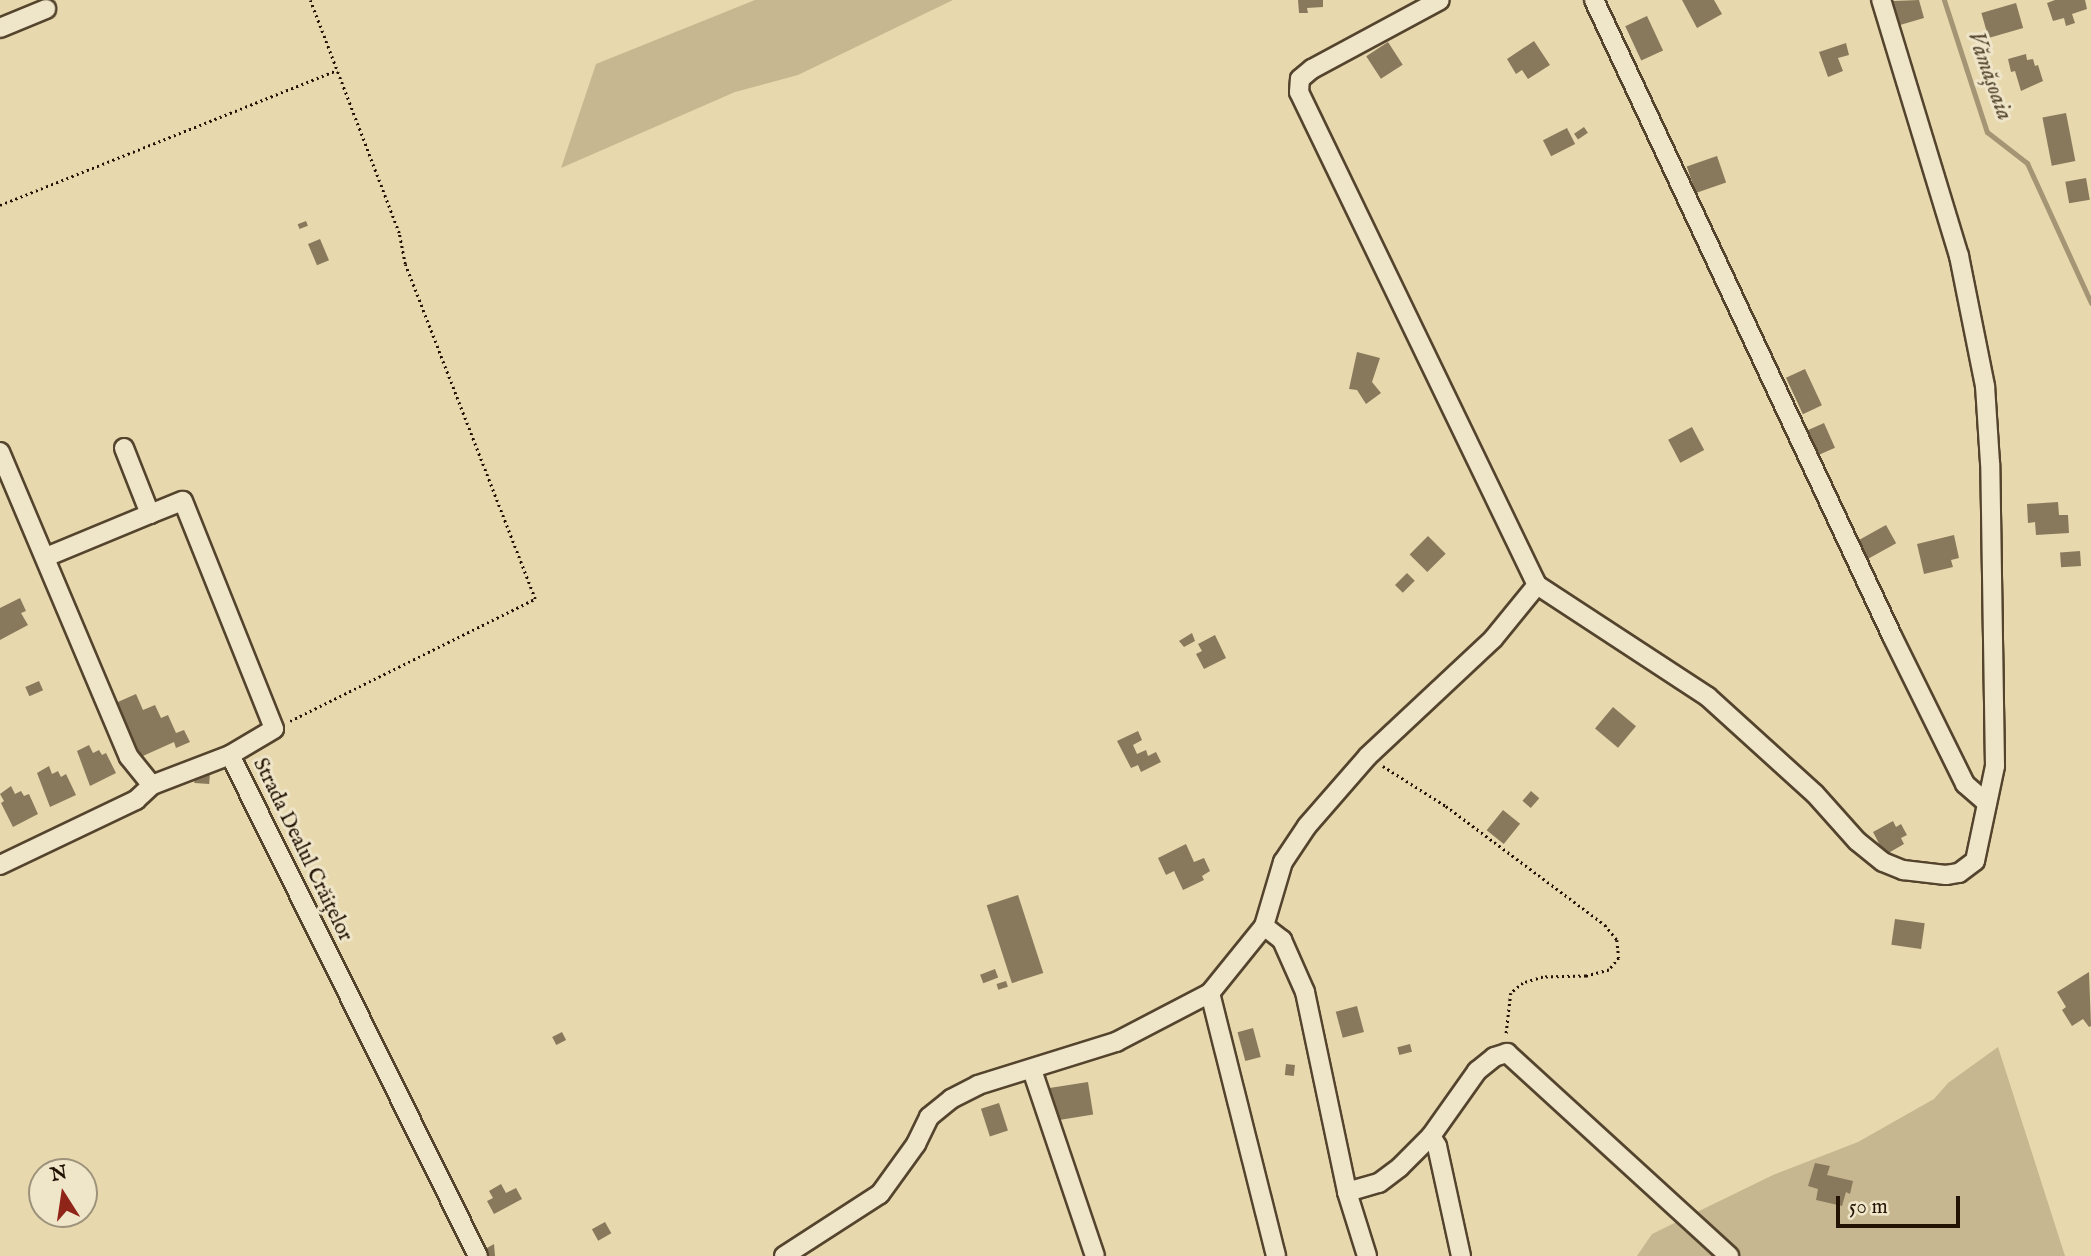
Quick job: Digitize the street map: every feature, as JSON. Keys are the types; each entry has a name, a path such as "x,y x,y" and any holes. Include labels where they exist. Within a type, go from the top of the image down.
{"street":[{"path":"1440,0 1312,69 1300,79 1299,92 1537,585 1708,697 1815,794 1857,841 1882,862 1921,873 1959,873 1975,861 1995,753 1990,463 1985,386 1959,256 1881,0"},
{"path":"1594,0 1892,636 1965,784 1987,803"},
{"path":"0,28 46,9"},
{"path":"124,448 150,514"},
{"path":"0,452 129,757 152,786"},
{"path":"46,557 183,501 274,729 230,755"},
{"path":"784,1256 880,1194 916,1144 929,1117 951,1098 978,1085 1032,1070 1116,1041 1210,993 1265,926 1283,862 1294,843 1368,756 1493,639 1537,585"},
{"name":"Strada Dealul Crăițelor","path":"0,865 136,800 152,786 230,755 478,1256"},
{"path":"1265,926 1282,940 1305,992 1348,1192 1367,1256"},
{"path":"1210,993 1276,1256"},
{"path":"1348,1192 1379,1183 1401,1167 1431,1136 1477,1071 1494,1057 1507,1053 1729,1256"},
{"path":"1032,1070 1095,1256"},
{"path":"1431,1136 1437,1146 1461,1256"}],"path":[{"path":"274,729 535,599 404,264 399,233 310,0"},
{"path":"0,205 337,70"},
{"path":"1368,756 1446,806 1605,925 1617,940 1619,958 1609,970 1586,976 1544,977 1523,983 1511,993 1506,1024 1507,1053"}],"shaded area":[{"path":"755,0 953,0 798,75 735,92 561,168 596,64"},
{"path":"1998,1047 2065,1256 1637,1256 1652,1234 1773,1175 1858,1142 1934,1099 1948,1083"}],"building":[{"path":"1298,0 1323,0 1323,7 1307,8 1308,13 1299,13"},
{"path":"1682,0 1714,0 1722,14 1697,28"},
{"path":"1919,0 1924,18 1900,25 1893,1"},
{"path":"2055,0 2085,0 2087,9 2072,14 2075,23 2066,26 2064,18 2053,21 2047,3"},
{"path":"2016,3 2023,28 1989,38 1981,13"},
{"path":"1647,16 1663,50 1641,61 1625,26"},
{"path":"1534,41 1550,65 1528,79 1522,70 1516,74 1507,59"},
{"path":"1388,42 1403,65 1381,79 1366,56"},
{"path":"1846,43 1849,55 1838,58 1843,71 1828,77 1819,52"},
{"path":"2026,54 2027,60 2033,59 2035,66 2038,65 2043,81 2021,91 2015,71 2011,72 2008,59"},
{"path":"2066,113 2075,161 2052,166 2042,118"},
{"path":"1584,127 1588,133 1578,140 1574,134"},
{"path":"1567,128 1575,144 1551,156 1543,140"},
{"path":"1717,156 1726,182 1696,193 1687,166"},
{"path":"2086,178 2090,200 2069,203 2065,182"},
{"path":"306,221 308,226 300,229 298,224"},
{"path":"320,239 329,260 317,265 308,244"},
{"path":"1357,352 1380,358 1372,382 1381,393 1366,404 1357,390 1349,389"},
{"path":"1805,369 1822,405 1803,414 1786,378"},
{"path":"1824,423 1835,448 1816,456 1805,432"},
{"path":"1692,427 1704,450 1680,463 1668,440"},
{"path":"2058,502 2059,515 2068,515 2069,533 2036,535 2035,522 2028,523 2027,504"},
{"path":"1886,525 1896,543 1866,560 1856,541"},
{"path":"1954,535 1959,558 1951,560 1953,567 1924,574 1917,544"},
{"path":"1428,536 1446,554 1427,572 1410,554"},
{"path":"2080,551 2081,566 2061,567 2060,552"},
{"path":"1407,573 1415,581 1403,593 1395,585"},
{"path":"20,598 26,611 21,613 28,625 0,640 0,608"},
{"path":"1192,633 1195,641 1184,647 1179,641"},
{"path":"1215,635 1226,658 1204,669 1196,654 1202,651 1198,644"},
{"path":"39,681 43,690 29,696 25,687"},
{"path":"136,694 143,710 155,705 161,718 168,715 176,733 184,730 190,742 176,748 174,742 134,760 111,705"},
{"path":"1613,707 1636,726 1618,748 1595,728"},
{"path":"1138,731 1142,740 1133,745 1137,754 1146,750 1148,756 1156,752 1161,762 1141,772 1138,765 1131,768 1117,741"},
{"path":"89,745 93,753 99,750 102,755 106,753 116,773 90,786 77,751"},
{"path":"49,766 52,774 58,771 61,777 66,774 76,795 50,807 37,773"},
{"path":"195,772 210,773 209,784 194,783"},
{"path":"11,786 15,794 21,791 24,796 29,794 38,814 13,827 1,803 4,801 0,794"},
{"path":"1531,791 1539,798 1531,808 1522,801"},
{"path":"1503,810 1520,824 1504,844 1487,830"},
{"path":"1893,821 1896,827 1901,824 1907,835 1901,838 1904,844 1885,855 1873,832"},
{"path":"1186,844 1194,862 1204,858 1210,871 1202,876 1204,880 1183,890 1174,871 1166,875 1158,858"},
{"path":"1018,895 1043,973 1012,983 987,905"},
{"path":"1895,919 1925,923 1921,949 1891,945"},
{"path":"995,969 998,977 983,983 980,975"},
{"path":"2089,972 2091,1026 2083,1019 2072,1026 2062,1010 2066,1007 2057,992"},
{"path":"1006,981 1008,987 998,990 996,984"},
{"path":"1357,1006 1364,1032 1343,1038 1336,1012"},
{"path":"1253,1028 1261,1057 1245,1061 1238,1032"},
{"path":"562,1032 566,1040 556,1045 552,1037"},
{"path":"1410,1044 1412,1052 1399,1055 1397,1047"},
{"path":"1286,1064 1295,1065 1294,1076 1285,1075"},
{"path":"1088,1082 1093,1115 1055,1121 1049,1088"},
{"path":"999,1103 1008,1131 990,1136 981,1109"},
{"path":"1815,1163 1830,1166 1827,1175 1853,1181 1850,1194 1846,1192 1842,1206 1816,1200 1818,1189 1808,1186"},
{"path":"501,1184 506,1193 516,1188 522,1199 494,1214 487,1201 493,1198 489,1191"},
{"path":"605,1222 611,1233 598,1241 592,1229"},
{"path":"494,1244 495,1256 482,1256 480,1252"}],"waterway":[{"name":"Vămășoaia","path":"1944,0 1987,132 2027,163 2091,303"}]}
